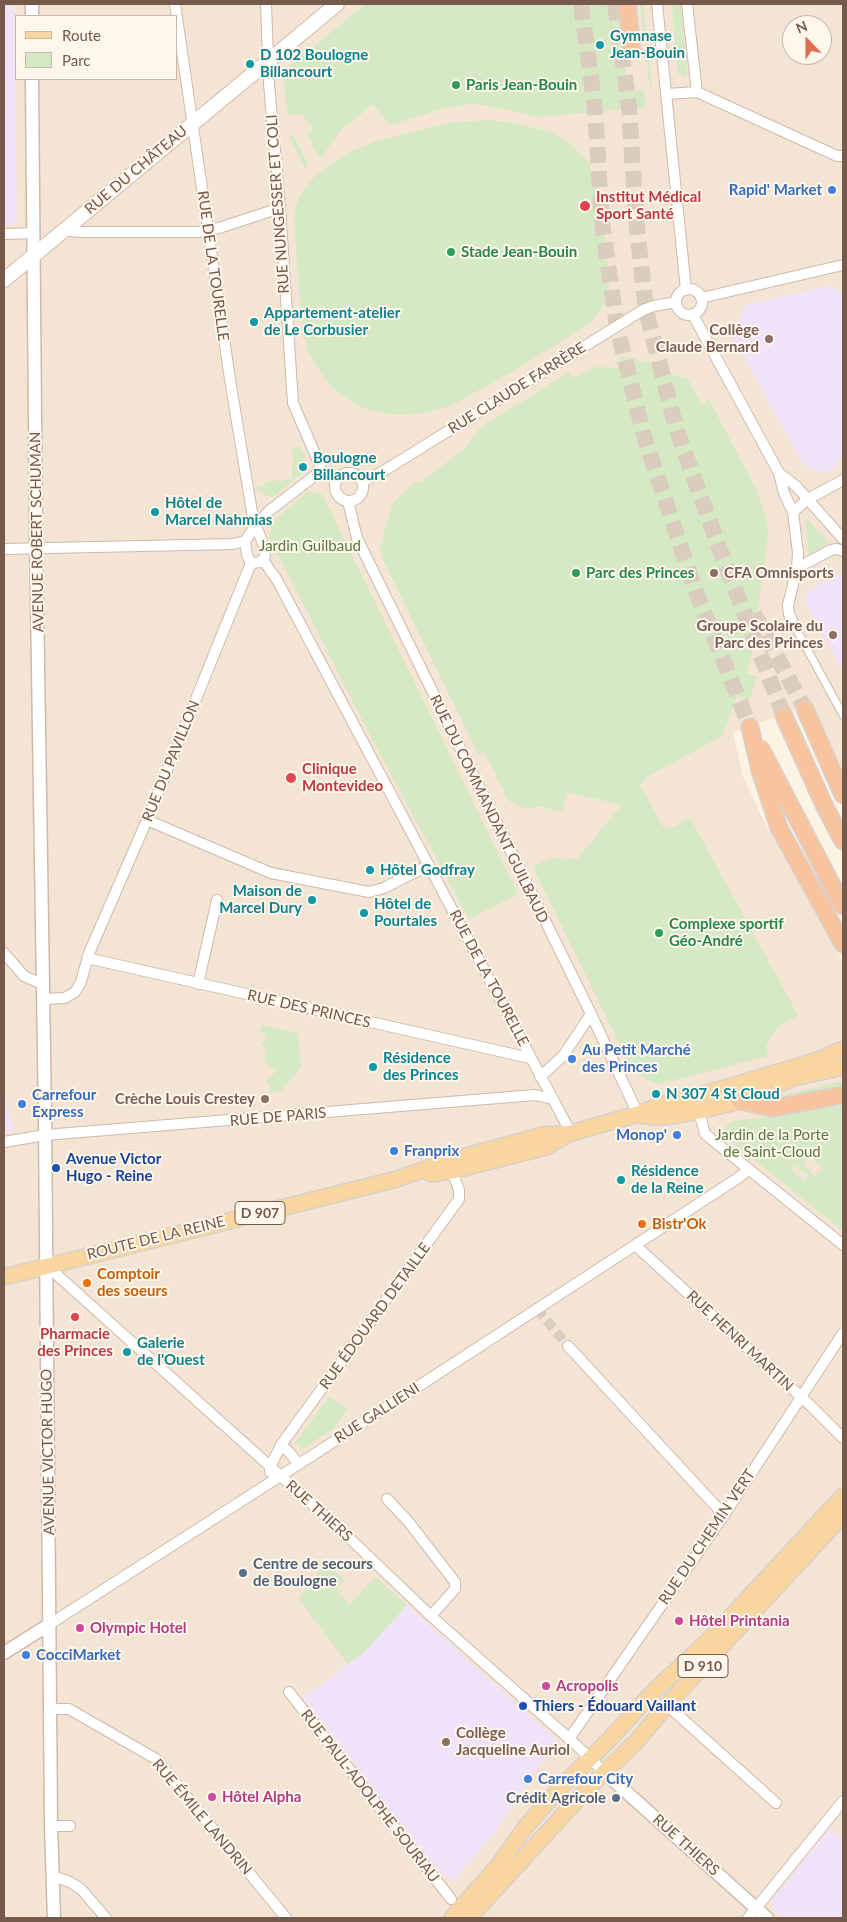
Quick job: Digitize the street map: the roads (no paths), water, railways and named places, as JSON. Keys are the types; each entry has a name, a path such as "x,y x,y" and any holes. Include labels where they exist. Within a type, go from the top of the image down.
{"highway":[{"path":"627,4 632,49"},
{"path":"805,709 843,795"},
{"path":"784,716 824,805 843,841"},
{"path":"843,906 750,727 760,770 779,828 843,944"},
{"path":"740,1101 773,1108 843,1095"}],"main road":[{"name":"RUE DU CHÂTEAU","path":"4,280 337,4"},
{"name":"ROUTE DE LA REINE","path":"4,1277 46,1265 450,1166 543,1136 571,1133 638,1114 661,1105 818,1060 843,1049"},
{"path":"638,1114 658,1117 699,1112 740,1101 793,1078 843,1067"},
{"name":"D 910","path":"459,1917 476,1891 498,1866 527,1825 562,1786 655,1690 711,1638 843,1496"},
{"name":"D 910","path":"459,1917 636,1742 843,1515"}],"street":[{"name":"RUE NUNGESSER ET COLI","path":"266,4 269,84 280,208 293,403 322,470 336,482"},
{"path":"657,4 686,290"},
{"path":"687,4 697,92"},
{"name":"RUE DE LA TOURELLE","path":"178,23 230,386 255,527 265,550 263,560 277,580 571,1133"},
{"name":"AVENUE ROBERT SCHUMAN","path":"32,80 36,549 44,985"},
{"path":"666,94 697,92 837,156 843,156"},
{"path":"64,230 119,232 209,231 280,208"},
{"path":"4,234 34,233"},
{"path":"701,298 843,265"},
{"path":"692,315 701,306 701,298 694,290 686,290 680,293 676,302 678,310 692,315 779,473 784,492 793,512 798,553 797,568 788,605 789,614 843,715"},
{"name":"RUE CLAUDE FARRÈRE","path":"362,482 382,472 643,310 676,302"},
{"path":"4,549 233,544 245,541 270,511 322,470"},
{"path":"779,473 808,499 843,539"},
{"path":"336,482 347,474 356,476 362,482 363,487 360,495 353,501 348,501"},
{"path":"793,512 808,499 843,480"},
{"name":"RUE DU COMMANDANT GUILBAUD","path":"336,482 337,494 340,498 348,501 357,538 591,1014 638,1114"},
{"path":"245,541 247,555 251,563 263,560"},
{"path":"797,568 831,550 843,551"},
{"name":"RUE DU PAVILLON","path":"44,999 65,998 75,992 81,982 88,958 147,820 251,563"},
{"path":"147,820 271,873 370,892 384,888 429,865"},
{"path":"198,984 216,900"},
{"path":"4,952 24,976 44,985"},
{"name":"RUE DES PRINCES","path":"88,958 530,1058"},
{"name":"AVENUE VICTOR HUGO","path":"44,985 51,1826 54,1918"},
{"path":"540,1077 563,1056 591,1014"},
{"path":"715,1091 701,1104 699,1112 705,1134 843,1245"},
{"name":"RUE DE PARIS","path":"4,1142 45,1135 536,1095 552,1099"},
{"name":"RUE ÉDOUARD DETAILLE","path":"270,1467 281,1445 459,1199 459,1190 450,1166"},
{"name":"RUE GALLIENI","path":"4,1653 299,1464 748,1170"},
{"name":"RUE HENRI MARTIN","path":"635,1245 843,1438"},
{"name":"RUE THIERS","path":"46,1265 342,1531 431,1616 767,1918"},
{"name":"RUE DU CHEMIN VERT","path":"569,1739 724,1515 843,1333"},
{"path":"568,1346 724,1515"},
{"path":"281,1445 299,1464"},
{"path":"270,1467 271,1482"},
{"path":"387,1499 456,1582 455,1589 431,1616"},
{"name":"RUE PAUL-ADOLPHE SOURIAU","path":"289,1692 451,1899 459,1917"},
{"path":"667,1706 776,1803"},
{"name":"RUE ÉMILE LANDRIN","path":"51,1709 69,1709 156,1759 286,1918"},
{"path":"748,1918 843,1801"},
{"path":"51,1826 70,1826"},
{"path":"53,1876 70,1882 81,1889 106,1918"},
{"path":"451,1899 476,1891"}],"tunnel":[{"path":"581,4 595,109 602,223 617,327 644,436 695,590 750,727"},
{"path":"615,4 629,107 636,218 646,310 676,428 720,550 784,716"},
{"path":"754,614 805,709"},
{"path":"537,1309 568,1346"}],"place":[{"name":"Gymnase Jean-Bouin","path":"600,45"},
{"name":"D 102 Boulogne Billancourt","path":"250,64"},
{"name":"Paris Jean-Bouin","path":"456,85"},
{"name":"Rapid' Market","path":"832,190"},
{"name":"Institut Médical Sport Santé","path":"585,206"},
{"name":"Stade Jean-Bouin","path":"451,252"},
{"name":"Appartement-atelier de Le Corbusier","path":"254,322"},
{"name":"Collège Claude Bernard","path":"769,339"},
{"name":"Boulogne Billancourt","path":"303,467"},
{"name":"Hôtel de Marcel Nahmias","path":"155,512"},
{"name":"Parc des Princes","path":"576,573"},
{"name":"CFA Omnisports","path":"714,573"},
{"name":"Groupe Scolaire du Parc des Princes","path":"833,635"},
{"name":"Clinique Montevideo","path":"291,778"},
{"name":"Hôtel Godfray","path":"370,870"},
{"name":"Maison de Marcel Dury","path":"312,900"},
{"name":"Hôtel de Pourtales","path":"364,913"},
{"name":"Complexe sportif Géo-André","path":"659,933"},
{"name":"Au Petit Marché des Princes","path":"572,1059"},
{"name":"Résidence des Princes","path":"373,1067"},
{"name":"N 307 4 St Cloud","path":"656,1094"},
{"name":"Crèche Louis Crestey","path":"265,1099"},
{"name":"Carrefour Express","path":"22,1104"},
{"name":"Monop'","path":"677,1135"},
{"name":"Franprix","path":"394,1151"},
{"name":"Avenue Victor Hugo - Reine","path":"56,1168"},
{"name":"Résidence de la Reine","path":"621,1180"},
{"name":"Bistr'Ok","path":"642,1224"},
{"name":"Comptoir des soeurs","path":"87,1283"},
{"name":"Pharmacie des Princes","path":"75,1317"},
{"name":"Galerie de l'Ouest","path":"127,1352"},
{"name":"Centre de secours de Boulogne","path":"243,1573"},
{"name":"Hôtel Printania","path":"679,1621"},
{"name":"Olympic Hotel","path":"80,1628"},
{"name":"CocciMarket","path":"26,1655"},
{"name":"Acropolis","path":"546,1686"},
{"name":"Thiers - Édouard Vaillant","path":"523,1706"},
{"name":"Collège Jacqueline Auriol","path":"446,1742"},
{"name":"Carrefour City","path":"528,1779"},
{"name":"Hôtel Alpha","path":"212,1797"},
{"name":"Crédit Agricole","path":"616,1798"}],"park label":[{"name":"Jardin Guilbaud","path":"310,546"},
{"name":"Jardin de la Porte de Saint-Cloud","path":"772,1144"}]}
